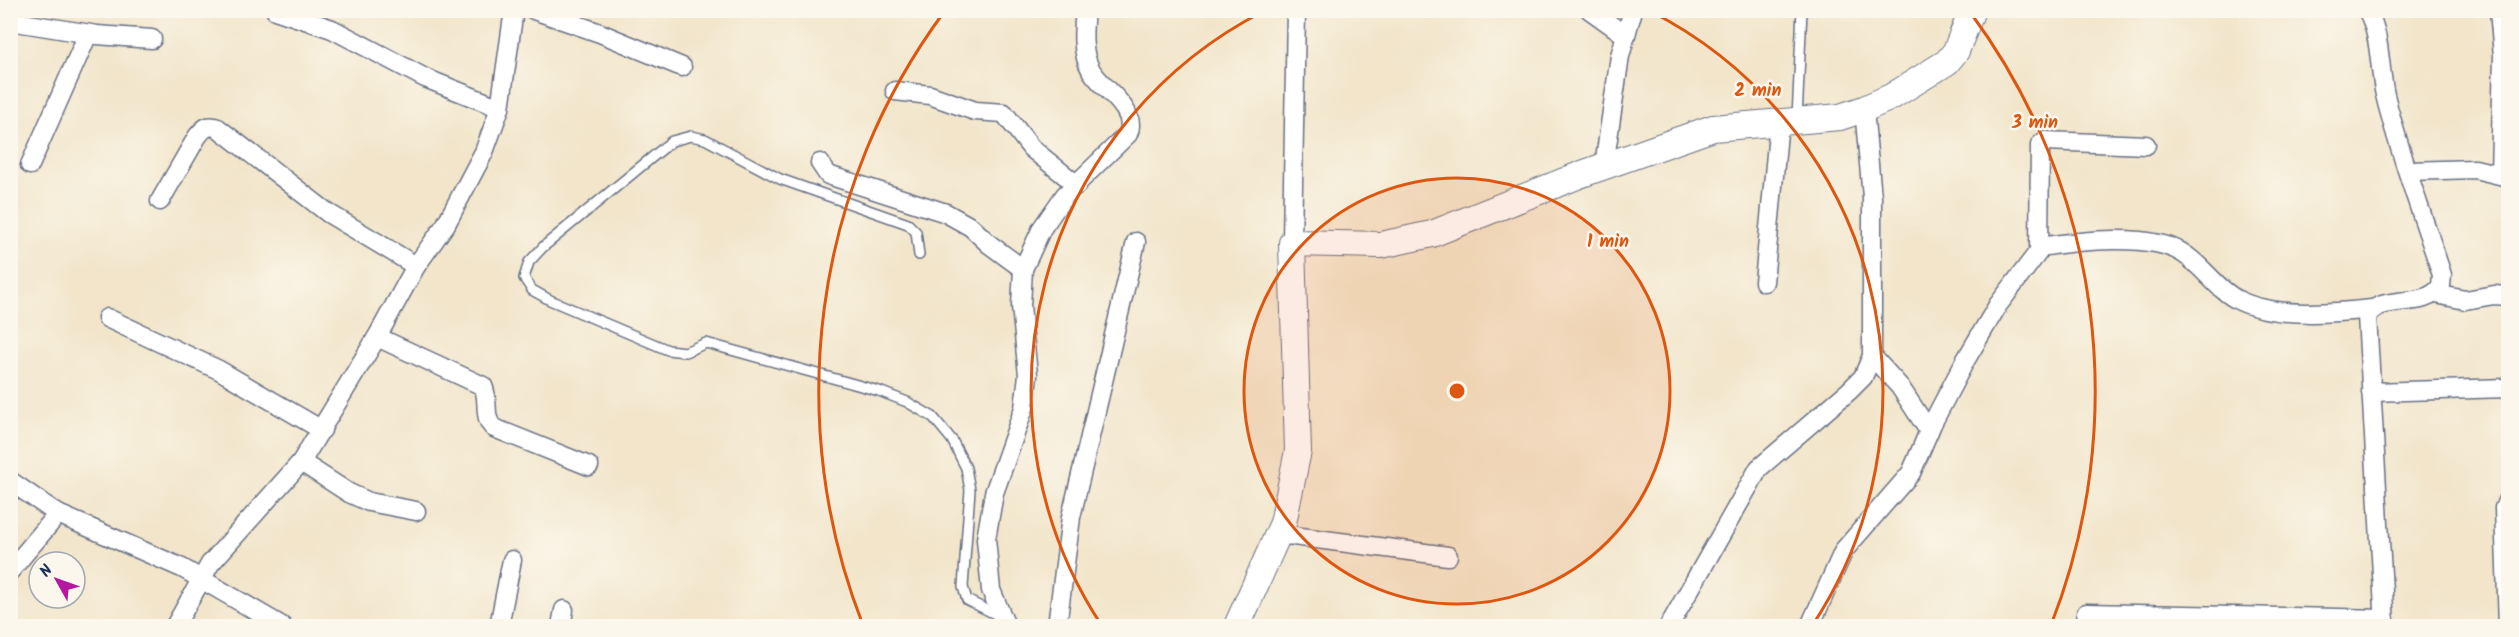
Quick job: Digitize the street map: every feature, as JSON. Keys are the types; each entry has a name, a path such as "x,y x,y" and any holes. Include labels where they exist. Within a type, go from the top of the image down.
{"street":[{"path":"275,10 332,29 425,78 500,108"},
{"path":"175,627 210,564 301,462 377,338 416,266 446,225 484,152 500,108 514,10"},
{"path":"534,10 600,33 682,67"},
{"path":"1005,622 991,590 986,539 994,493 1025,397 1028,375 1021,306 1023,269 1042,228 1065,195 1128,134 1132,121 1091,70 1084,46 1085,10"},
{"path":"1237,627 1278,534 1292,486 1298,451 1292,243 1296,10"},
{"path":"1590,10 1625,35"},
{"path":"1604,166 1625,35 1634,10"},
{"path":"1292,243 1382,245 1432,234 1604,166 1713,128 1840,117 1864,109 1891,97 1947,62 1956,51 1972,10"},
{"path":"2367,10 2374,28 2385,96 2442,275 2441,286 2436,294"},
{"path":"2408,171 2493,173 2503,56 2499,10"},
{"path":"10,21 88,34 152,39"},
{"path":"30,165 88,34"},
{"path":"895,91 930,95 975,111 1004,112 1031,148 1077,185"},
{"path":"1669,627 1705,568 1749,481 1766,460 1850,392 1863,377 1872,356 1872,197 1864,109"},
{"path":"1764,282 1788,121"},
{"path":"160,201 197,137 204,127 211,125 218,128 328,213 416,266"},
{"path":"1810,627 1844,550 1911,473 1929,431 1965,361 1998,305 2040,247 2038,155 2040,145 2045,141 2146,144"},
{"path":"820,163 828,175 946,213 971,227 988,244 1023,269"},
{"path":"2040,247 2090,239 2164,245 2182,252 2228,294 2251,305 2297,312 2372,309 2421,300 2436,294 2465,300 2494,295 2508,296"},
{"path":"1057,627 1071,517 1136,242"},
{"path":"2086,613 2385,623 2367,327 2367,316 2372,309"},
{"path":"107,318 219,369 322,429"},
{"path":"377,338 483,386 486,393 487,417 494,429 589,466"},
{"path":"1872,356 1900,387 1929,431"},
{"path":"2371,392 2508,388"},
{"path":"301,462 349,493 369,501 416,512"},
{"path":"10,481 58,514 182,568 282,627"},
{"path":"2508,499 2504,508 2508,623"},
{"path":"10,572 58,514"},
{"path":"1278,534 1448,556"},
{"path":"499,627 512,560"}],"lane":[{"path":"1788,121 1802,10"},
{"path":"919,255 916,232 908,224 780,179 705,139 691,136 672,141 543,247 529,262 524,278 532,290 550,300 668,350 685,352 706,343 879,392 907,402 933,417 952,440 966,468 970,490 963,587 967,600 1005,622"}]}
